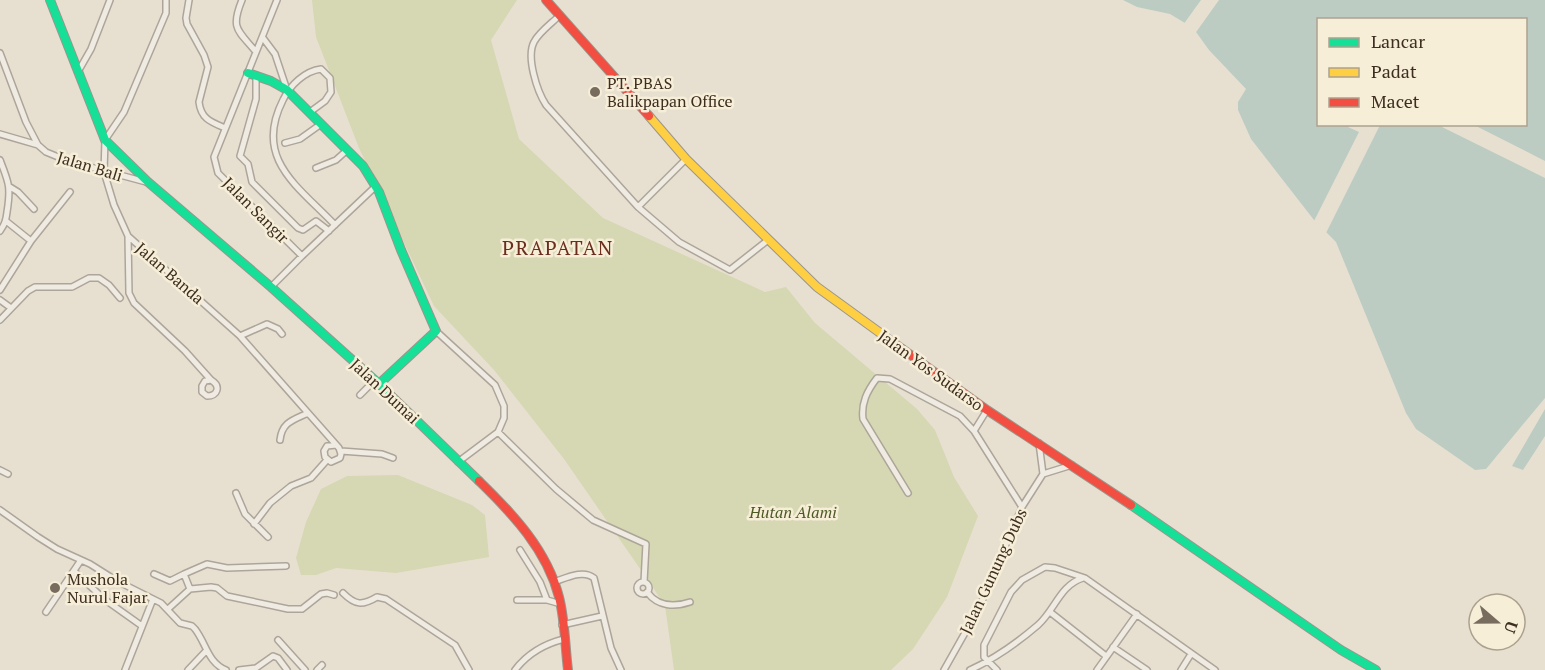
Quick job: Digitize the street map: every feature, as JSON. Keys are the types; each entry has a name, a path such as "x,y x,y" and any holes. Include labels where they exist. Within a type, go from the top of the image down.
{"street":[{"path":"50,0 105,140"},
{"path":"78,70 91,50 110,0"},
{"path":"105,140 124,112 166,13 166,0"},
{"path":"189,0 186,10 187,24 204,55 208,68 199,102 200,108 205,118 225,128"},
{"path":"242,0 235,19 238,30 256,52"},
{"name":"Jalan Sangir","path":"277,0 256,52 252,75 225,128 214,162 218,173 302,256"},
{"name":"Jalan Yos Sudarso","path":"546,0 686,159 818,287 987,410 1072,465 1341,650 1376,670"},
{"path":"560,15 536,39 531,50 539,93 546,105 638,207 679,242 730,270 768,240"},
{"path":"263,38 275,54 287,90"},
{"path":"0,53 26,122 38,146"},
{"path":"310,112 325,101 332,92 330,78 323,70 319,69 306,74 287,90 278,109 273,133 275,157 285,174 335,225"},
{"path":"329,231 316,222 303,230 298,228 252,182 248,164 240,156 256,99 252,75 271,81 287,90 363,166 376,186 436,331 495,385 504,406 504,418 498,432 458,462"},
{"path":"285,143 300,140 321,124"},
{"name":"Jalan Bali","path":"0,134 38,146 68,161 148,182"},
{"name":"Jalan Banda","path":"105,140 104,172 114,205 128,236 240,336 336,445"},
{"name":"Jalan Dumai","path":"105,140 148,182 272,287 377,382 498,499 522,526 542,555 554,582 561,604 568,670"},
{"path":"316,168 336,160 346,151"},
{"path":"638,207 686,159"},
{"path":"0,160 10,187 6,221 0,231"},
{"name":"Jalan Sangir","path":"272,287 376,186"},
{"path":"10,187 34,209"},
{"path":"0,290 31,242 70,192"},
{"path":"6,221 31,242"},
{"path":"128,236 129,293 134,303 185,351 211,380"},
{"path":"0,320 35,288 72,287 89,278 99,278 109,285 120,298"},
{"path":"0,300 11,308"},
{"path":"240,336 267,324 278,329 282,334"},
{"path":"360,395 436,331"},
{"path":"908,493 863,419 864,400 876,378 890,380 960,416 974,431 1022,507"},
{"path":"974,431 987,410"},
{"path":"280,440 281,431 288,421 308,412"},
{"path":"498,432 556,489 592,520 646,544 644,582 649,588 647,592"},
{"path":"1039,443 1043,474 1072,465"},
{"path":"341,451 338,460 333,462 327,460 324,454 326,448 336,445 341,451 382,454 393,458"},
{"path":"254,524 270,503 291,486 311,478 327,460"},
{"path":"0,470 8,474"},
{"name":"Jalan Gunung Dubs","path":"944,670 979,608 1022,507 1043,474"},
{"path":"236,493 242,507 254,524 268,537"},
{"path":"0,510 38,537 161,603 180,623 195,629 213,661 224,670"},
{"path":"520,550 540,582 547,600"},
{"path":"46,612 81,560"},
{"path":"154,574 170,581 207,564 227,568 286,566"},
{"path":"997,670 984,657 984,645 1011,592 1022,579 1045,567 1055,567 1084,578 1215,670"},
{"path":"74,571 104,598 142,626"},
{"path":"554,582 583,573 594,578 610,648 621,670"},
{"path":"184,574 190,589"},
{"path":"970,670 987,662 1038,625 1068,586 1084,578"},
{"path":"644,582 638,584 637,591 643,595 647,592"},
{"path":"168,609 190,589 216,588 227,596 288,609 302,609 321,594 334,595"},
{"path":"647,592 654,599 672,606 690,602"},
{"path":"343,593 359,604 364,604 377,597 386,599 455,645 469,670"},
{"path":"125,670 153,599"},
{"path":"517,600 547,600 561,604"},
{"path":"1050,612 1106,656"},
{"path":"1097,670 1137,614"},
{"path":"562,625 602,616"},
{"path":"515,670 523,660 539,648 564,639"},
{"path":"278,640 305,670"},
{"path":"1113,647 1147,670"},
{"path":"188,670 206,651"},
{"path":"1181,670 1191,654"},
{"path":"239,670 256,668 273,656 278,658 288,670"},
{"path":"317,670 322,664"}],"green space":[{"name":"Hutan Alami","path":"312,0 517,0 491,40 519,139 603,218 765,292 786,287 815,323 917,409 935,430 954,477 978,516 947,597 913,649 891,670 674,670 665,606 652,586 564,459 494,370 434,306 359,148 316,37"},
{"path":"398,475 472,505 485,515 489,557 396,573 336,568 316,575 301,575 296,558 306,522 321,489 347,476"}],"shaded area":[{"path":"1123,0 1545,0 1545,398 1486,469 1475,470 1416,429 1406,413 1336,242 1314,220 1251,139 1238,110 1238,102 1246,89 1209,50 1196,32 1170,14 1137,7"},
{"path":"1545,409 1545,436 1523,470 1512,466"}],"pier":[{"path":"1201,0 1219,0 1194,35 1183,25"},
{"path":"1380,126 1325,235 1313,223 1359,132 1348,127"},
{"path":"1440,126 1476,126 1545,161 1545,178"}],"traffic: fast":[{"path":"50,0 105,140 148,182 271,287 379,384 479,481"},
{"path":"248,73 271,81 287,90 363,166 379,192 436,331 379,384"},
{"path":"1131,505 1341,650 1376,670"}],"traffic: slow":[{"path":"649,116 686,159 817,287 894,343"}],"traffic: jam":[{"path":"546,0 649,116"},
{"path":"894,343 987,410 1131,505"},
{"path":"479,481 527,534 554,580 564,624 568,670"}],"place":[{"name":"PT. PBAS Balikpapan Office","path":"595,92"},
{"name":"Mushola Nurul Fajar","path":"55,588"}],"district":[{"name":"PRAPATAN","path":"558,247"}]}
